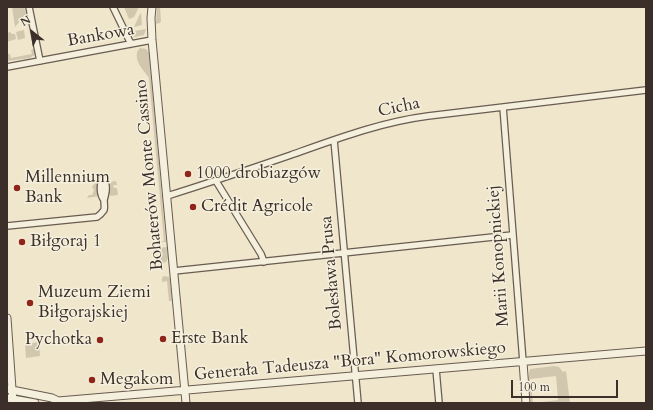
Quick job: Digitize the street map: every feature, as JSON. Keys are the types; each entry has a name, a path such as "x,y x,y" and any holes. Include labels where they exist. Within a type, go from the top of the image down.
{"street":[{"path":"29,7 40,61"},
{"path":"114,7 131,44"},
{"name":"Bohaterów Monte Cassino","path":"152,7 152,40 186,403"},
{"name":"Bankowa","path":"7,67 152,40"},
{"name":"Cicha","path":"167,196 216,181 334,140 398,121 646,90"},
{"name":"Marii Konopnickiej","path":"503,107 526,403"},
{"name":"Bolesława Prusa","path":"334,140 358,403"},
{"path":"216,181 262,254 264,262"},
{"path":"7,226 93,219 99,216 103,211 104,200"},
{"path":"174,270 264,262 512,235"},
{"path":"7,318 11,361 11,400 35,403"},
{"name":"Generała Tadeusza \"Bora\" Komorowskiego","path":"10,389 52,398 56,402 646,351"},
{"path":"7,372 11,361"},
{"path":"436,369 439,403"}],"shaded area":[{"path":"12,7 24,7 29,25 25,27 20,21 15,27"},
{"path":"124,7 139,7 134,17 129,19"},
{"path":"157,7 160,7 161,21 160,23 156,24"},
{"path":"141,13 142,25 134,27 140,14"},
{"path":"146,29 144,35 135,37 129,32"},
{"path":"24,30 25,38 18,40 16,32"},
{"path":"10,32 15,34 16,39 7,42 7,33"},
{"path":"140,48 146,49 149,53 166,242 158,242 164,241 149,78 140,66 137,59 137,52"},
{"path":"31,50 35,50 36,54 30,58 8,61 7,59 8,54 10,54 11,58 32,54"},
{"path":"116,181 117,185 113,185 114,188 117,188 118,195 111,196 108,192 108,184"},
{"path":"95,183 98,184 99,196 87,198 89,195 92,195 94,190 92,187"},
{"path":"167,247 168,258 166,262 162,263 160,261 159,248"},
{"path":"164,276 169,277 170,279 172,301 169,301 167,281 162,282 162,278"},
{"path":"39,342 40,356 26,358 25,344"},
{"path":"554,366 559,367 563,372 566,371 570,403 533,403 558,400 556,376 530,379 529,382 530,369"},
{"path":"529,383 531,383 533,403 531,403"}],"place":[{"name":"1000 drobiazgów","path":"188,174"},
{"name":"Millennium Bank","path":"17,188"},
{"name":"Crédit Agricole","path":"193,207"},
{"name":"Biłgoraj 1","path":"22,242"},
{"name":"Muzeum Ziemi Biłgorajskiej","path":"30,303"},
{"name":"Erste Bank","path":"163,339"},
{"name":"Pychotka","path":"100,340"},
{"name":"Megakom","path":"92,380"}]}
